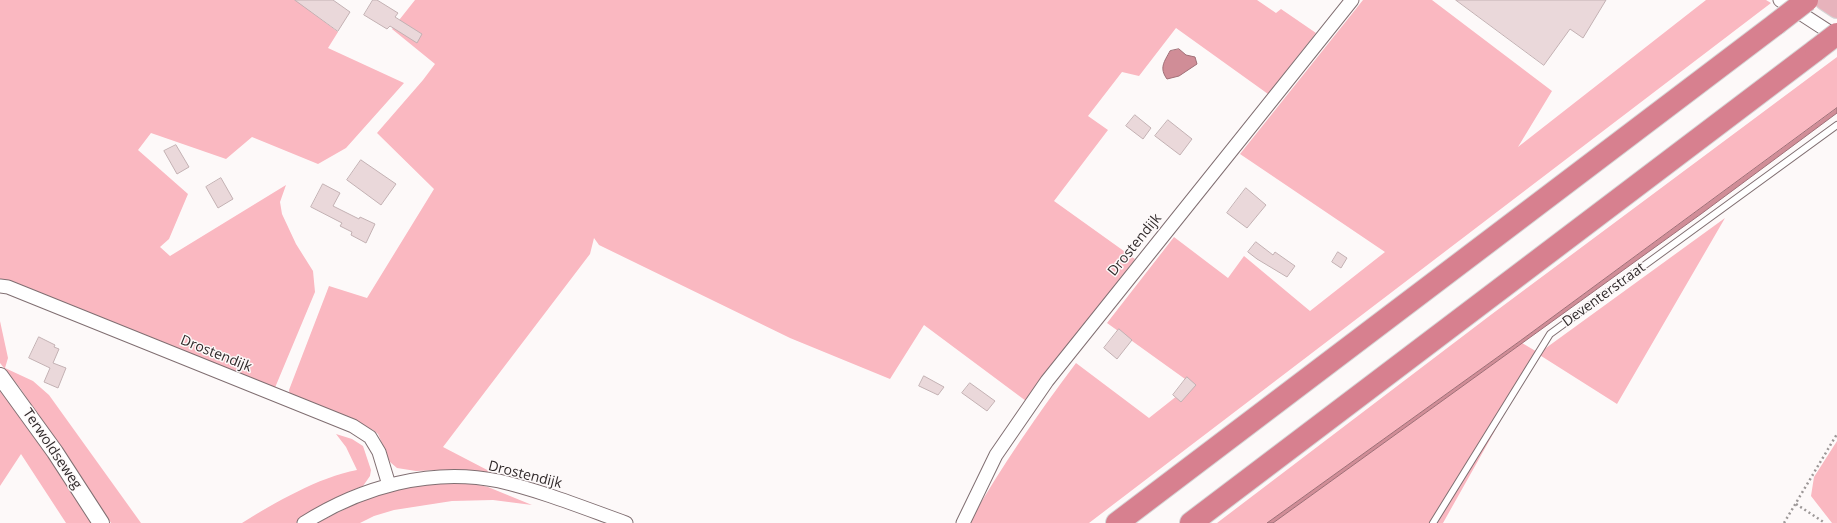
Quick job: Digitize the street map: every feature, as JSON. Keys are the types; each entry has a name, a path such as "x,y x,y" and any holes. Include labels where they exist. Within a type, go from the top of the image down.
{"highway":[{"path":"1117,523 1807,0"},
{"path":"1191,523 1837,35"}],"main road":[{"path":"1825,0 1837,8"}],"street":[{"name":"Drostendijk","path":"963,523 996,455 1047,381 1352,0"},
{"path":"1780,0 1837,35"},
{"name":"Drostendijk","path":"0,286 8,287 353,426 370,436 379,452 389,485"},
{"name":"Terwoldseweg","path":"0,376 55,452 101,523"},
{"name":"Drostendijk","path":"304,523 339,503 389,485 425,478 462,478 498,481 554,497 626,523"}],"lane":[{"name":"Deventerstraat","path":"1434,523 1550,334 1837,125"}],"path":[{"path":"1784,523 1837,434"},
{"path":"1796,504 1825,523"}],"shaded area":[{"path":"0,0 296,0 338,32 328,48 404,83 346,148 318,164 252,137 226,159 151,133 138,150 188,194 169,239 160,247 170,256 286,185 280,202 282,214 296,244 313,271 315,292 274,390 0,281"},
{"path":"415,0 1257,0 1276,13 1281,9 1316,33 1268,94 1176,28 1139,76 1122,72 1088,116 1108,130 1054,201 1135,259 1026,401 924,325 890,379 790,338 599,245 594,238 590,254 443,447 493,473 439,470 416,471 397,468 390,462 378,434 373,430 290,396 289,390 329,286 367,298 434,189 377,133 435,64 392,29"},
{"path":"1363,0 1432,0 1552,91 1518,147 1706,0 1766,0 1771,3 1089,523 969,523 1020,442 1076,363 1149,418 1192,384 1107,323 1174,237 1228,278 1244,256 1310,311 1385,252 1240,154"},
{"path":"1179,49 1186,55 1195,57 1197,64 1179,76 1167,79 1163,72 1164,62 1170,51"},
{"path":"1837,57 1837,108 1520,341 1267,523 1217,523 1492,314"},
{"path":"1837,108 1837,113 1701,214 1273,523 1267,523 1520,341"},
{"path":"1725,218 1617,404 1538,354 1443,523 1273,523 1522,343 1539,353"},
{"path":"0,321 8,358 5,368 33,381 49,395 141,523 111,523 20,388 0,363"},
{"path":"0,388 15,406 94,523 66,523 21,454 0,486"},
{"path":"336,434 352,439 363,446 371,470 370,476 363,486 333,499 296,523 242,523 282,499 312,485 342,473 357,470 346,447"},
{"path":"1837,441 1837,523 1832,523 1811,496 1814,477"},
{"path":"464,482 488,487 532,505 493,500 452,501 394,510 374,516 360,523 317,523 367,498 404,486"}],"building":[{"path":"295,0 333,0 350,12 338,31"},
{"path":"373,0 377,0 398,13 395,17 422,34 417,43 390,26 387,29 364,15"},
{"path":"1456,0 1606,0 1583,38 1570,29 1544,65"},
{"path":"1135,115 1151,128 1143,139 1126,126"},
{"path":"1168,120 1192,139 1180,155 1155,136"},
{"path":"176,145 189,167 177,174 164,151"},
{"path":"361,160 396,184 381,205 347,180"},
{"path":"221,178 233,199 218,208 206,187"},
{"path":"323,184 340,193 333,206 359,219 360,217 375,224 366,243 351,235 352,232 340,226 342,223 311,207"},
{"path":"1246,188 1266,205 1247,228 1227,213"},
{"path":"1256,242 1273,255 1275,252 1295,266 1287,277 1248,252"},
{"path":"1338,252 1347,258 1341,268 1332,262"},
{"path":"1119,329 1132,340 1117,359 1104,348"},
{"path":"39,337 55,345 54,347 59,349 53,363 66,368 58,388 44,382 50,368 29,358"},
{"path":"924,376 944,387 938,395 919,386"},
{"path":"1187,377 1196,385 1181,402 1173,395"},
{"path":"970,383 995,401 987,411 962,393"}]}
